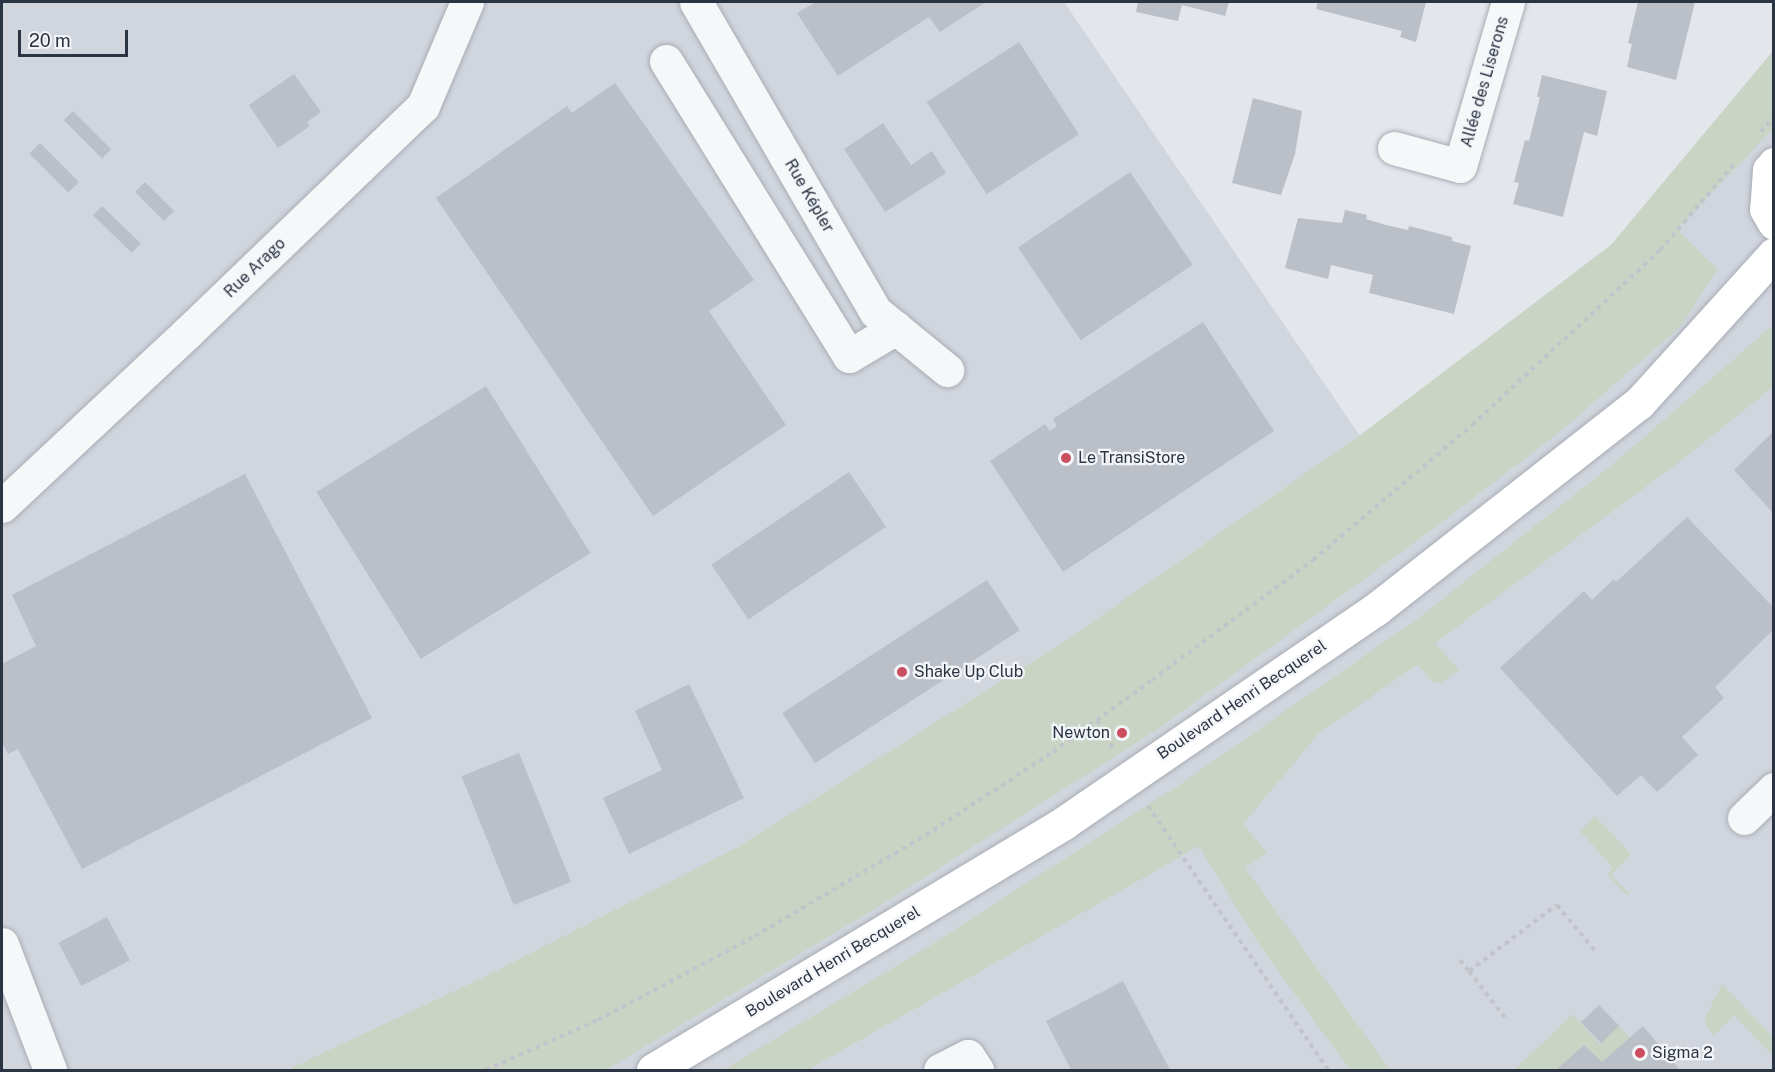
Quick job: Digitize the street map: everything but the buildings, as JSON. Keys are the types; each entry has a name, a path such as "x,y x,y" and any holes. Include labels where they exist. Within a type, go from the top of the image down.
{"main road":[{"path":"1773,164 1770,170 1766,209 1773,223"},
{"name":"Boulevard Henri Becquerel","path":"653,1071 1065,822 1376,609 1639,403 1773,254"}],"street":[{"name":"Rue Arago","path":"2,506 187,333 423,106 467,2"},
{"name":"Rue Képler","path":"696,2 876,312 946,370"},
{"name":"Allée des Liserons","path":"1394,148 1460,166 1508,2"},
{"path":"666,61 849,356 896,328"},
{"path":"1744,818 1773,789"},
{"path":"2,944 50,1071"},
{"path":"940,1071 968,1056 977,1071"}],"path":[{"path":"1759,134 1773,116"},
{"path":"486,1071 598,1020 755,936 926,835 1097,720 1313,560 1472,425 1660,250 1737,161"},
{"path":"1097,720 1131,777 1328,1071"},
{"path":"1469,971 1557,905 1595,951"},
{"path":"1460,960 1506,1019"}],"shaded area":[{"path":"2,2 1064,2 1360,436 1611,245 1773,51 1773,1070 2,1070"}],"green space":[{"path":"1773,51 1773,129 1677,229 1717,269 1681,326 1562,430 1433,529 1158,729 878,907 606,1070 287,1070 482,978 736,848 1065,641 1359,436 1611,245"},
{"path":"1772,326 1773,387 1687,456 1435,643 1459,670 1442,682 1434,683 1417,665 1320,732 1243,824 1267,853 1245,868 1390,1070 1350,1070 1260,946 1199,846 808,1070 723,1070 926,948 1179,785 1420,617 1613,464"},
{"path":"1595,816 1631,854 1611,875 1630,894 1628,896 1607,874 1613,868 1580,831"},
{"path":"1722,984 1773,1037 1773,1056 1734,1015 1713,1036 1704,1020"},
{"path":"1573,1014 1599,1044 1619,1026 1630,1038 1602,1062 1584,1045 1556,1070 1514,1070"}],"place":[{"name":"Le TransiStore","path":"1066,458"},
{"name":"Shake Up Club","path":"902,672"},
{"name":"Newton","path":"1122,733"},
{"name":"Sigma 2","path":"1640,1053"}]}
